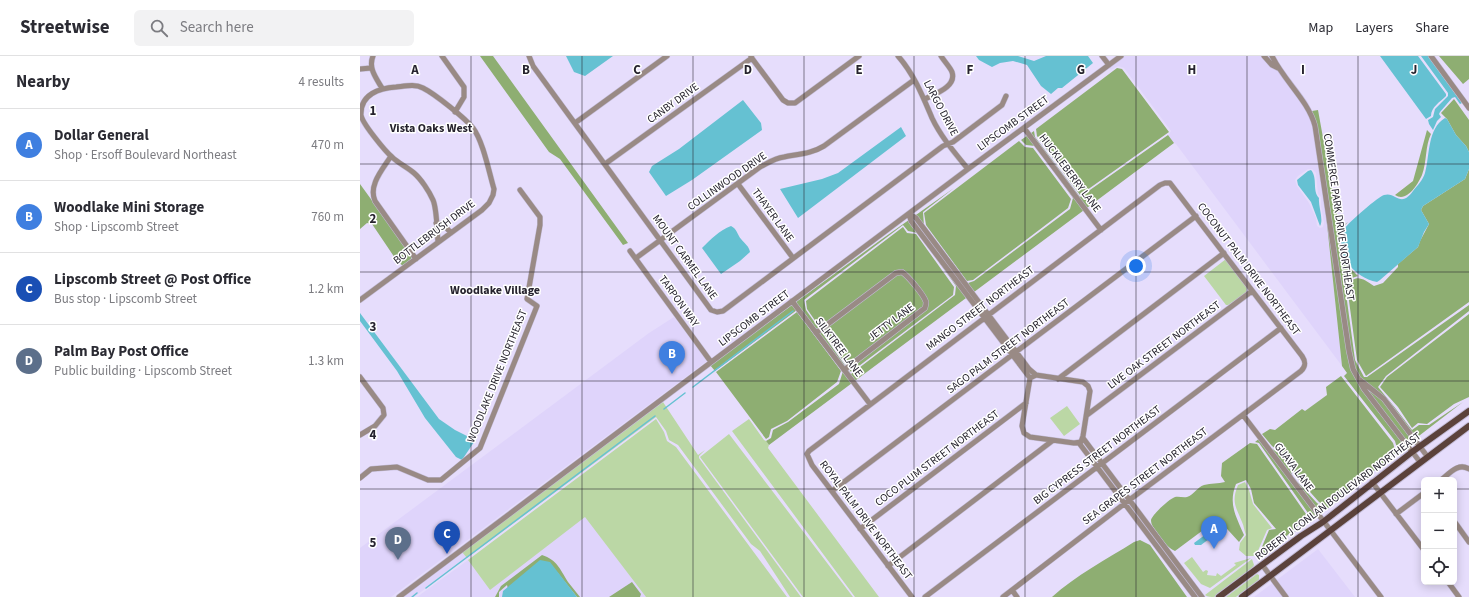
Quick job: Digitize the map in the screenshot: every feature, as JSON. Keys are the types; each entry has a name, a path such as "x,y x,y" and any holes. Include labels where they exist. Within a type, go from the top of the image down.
{"main road":[{"name":"ROBERT J CONLAN BOULEVARD NORTHEAST","path":"1220,597 1301,536 1323,522 1372,482 1469,411"},
{"name":"ROBERT J CONLAN BOULEVARD NORTHEAST","path":"1242,597 1427,456 1469,426"}],"street":[{"path":"373,56 371,63 372,68 382,88 369,95 366,99 361,109 362,119 391,156 414,173 424,185 434,203 438,242"},
{"path":"442,56 464,87 464,97 455,112"},
{"name":"MOUNT CARMEL LANE","path":"529,56 533,66 711,310 716,312 722,311 943,146 948,144 1002,105 1006,96"},
{"path":"575,123 667,56"},
{"path":"751,57 783,100 788,103 795,103 859,56"},
{"name":"LARGO DRIVE","path":"898,56 914,80 933,119 948,144 968,169"},
{"path":"925,100 949,86 952,80 952,73 941,56"},
{"path":"1102,56 1109,65"},
{"name":"LIPSCOMB STREET","path":"399,597 968,169 1121,56"},
{"name":"COMMERCE PARK DRIVE NORTHEAST","path":"1264,56 1272,65 1278,68"},
{"name":"COMMERCE PARK DRIVE NORTHEAST","path":"1272,56 1278,68 1309,111 1315,126 1353,369 1364,389 1420,462"},
{"path":"1431,56 1469,108"},
{"name":"CANBY DRIVE","path":"605,164 751,57"},
{"path":"360,69 372,68"},
{"name":"COLLINWOOD DRIVE","path":"636,258 771,161 782,157 810,153 824,146 914,80"},
{"name":"BOTTLEBRUSH DRIVE","path":"360,300 489,203 494,189 481,144 475,130 435,96 417,86 410,85 382,88"},
{"name":"HUCKLEBERRY LANE","path":"1024,128 1101,230"},
{"path":"391,156 374,185 373,196 416,259"},
{"name":"MANGO STREET NORTHEAST","path":"807,454 813,447 986,316 1160,185 1168,182"},
{"name":"COCONUT PALM DRIVE NORTHEAST","path":"1168,182 1173,185 1305,360 1305,367 1301,371"},
{"name":"THAYER LANE","path":"738,184 793,258"},
{"name":"WOODLAKE DRIVE NORTHEAST","path":"360,478 371,469 397,467 428,480 441,480 480,448 537,306 527,299 540,225 540,217 520,190"},
{"path":"909,214 911,221 930,241 1014,354 1030,378 1022,426 1024,433 1030,437 1052,441 1079,443"},
{"name":"SAGO PALM STREET NORTHEAST","path":"832,491 1196,216"},
{"path":"436,223 443,224 451,233"},
{"name":"TARPON WAY","path":"630,251 711,362"},
{"path":"1058,379 1224,253"},
{"name":"JETTY LANE","path":"816,333 896,274 902,272 907,276 925,299 926,306 923,311 844,370"},
{"name":"LIVE OAK STREET NORTHEAST","path":"1087,415 1252,291"},
{"name":"SILKTREE LANE","path":"792,301 870,404"},
{"name":"BIG CYPRESS STREET NORTHEAST","path":"925,597 1281,328"},
{"path":"1014,354 1036,375 1083,382 1088,386 1090,391 1087,415 1083,438 1079,443"},
{"name":"SEA GRAPES STREET NORTHEAST","path":"1003,597 1301,371"},
{"path":"1030,378 1036,375"},
{"path":"360,377 383,408 384,415 375,426 360,435"},
{"path":"1358,378 1378,393 1392,408 1427,456"},
{"name":"COCO PLUM STREET NORTHEAST","path":"860,529 1026,402"},
{"path":"1384,415 1392,408"},
{"name":"GUAVA LANE","path":"1243,415 1381,597"},
{"path":"1083,438 1202,597"},
{"path":"888,566 1052,441"},
{"path":"1079,443 1195,597"},
{"name":"ROYAL PALM DRIVE NORTHEAST","path":"807,454 812,465 912,597"},
{"path":"1445,477 1460,467 1469,469"},
{"path":"1372,482 1423,549"},
{"path":"1396,514 1421,495"},
{"path":"1457,526 1469,542"},
{"path":"1263,566 1286,597"},
{"path":"1450,585 1459,597"},
{"path":"1012,590 1017,597"}],"shaded area":[{"path":"1124,56 1275,56 1308,102 1312,111 1318,139 1342,366 1176,144 1168,136 1171,131 1124,68 1118,66 1111,70 1109,68","holes":["1308,169 1312,169 1316,173 1318,194 1321,197 1324,223 1323,227 1320,228 1317,226 1316,218 1309,203 1297,186 1295,180"]},
{"path":"674,317 707,361 391,597 360,597 360,548 649,333"},
{"path":"585,516 646,597 417,597 468,560 490,590"},
{"path":"1318,549 1355,597 1254,597"},
{"path":"462,552 467,558 414,597 402,597"}],"green space":[{"path":"480,56 493,56 628,243 623,245 560,159 549,152"},
{"path":"1439,56 1469,56 1469,79 1463,84"},
{"path":"1117,68 1122,69 1169,132 1080,195 1037,136 1036,129"},
{"path":"1454,99 1469,120 1469,152 1466,146 1456,135 1447,119 1441,113"},
{"path":"1318,110 1339,226 1341,227 1348,222 1343,227 1339,235 1340,248 1344,262 1358,276 1349,279 1345,286 1355,360 1364,377 1367,377 1469,305 1469,311 1386,376 1378,387 1412,430 1419,425 1429,425 1463,402 1398,452 1395,441 1344,376 1347,373 1342,366 1318,139 1312,111"},
{"path":"1427,130 1431,134 1422,175 1408,195 1399,197 1395,195 1413,181"},
{"path":"1034,131 1035,137 1080,197 1168,135 1174,143 769,445 766,441 771,438 773,430 788,422 839,384 843,371 797,310 715,371 710,365 954,188 923,212 924,226 968,283 974,281 1070,209 1073,198 1035,146 1026,145 1021,140","holes":["903,225 908,231 918,233 956,286 955,295 851,374 806,310 804,300"]},
{"path":"1019,141 1025,147 1033,148 1071,199 1068,208 973,280 967,281 926,225 924,213"},
{"path":"1469,169 1469,302 1366,376 1357,360 1347,286 1350,282 1357,278 1363,279 1374,286 1383,283 1398,267 1398,264 1418,247 1429,224 1421,210 1423,206 1465,179"},
{"path":"360,184 413,257 403,266 397,261 372,224 367,223 360,229"},
{"path":"903,227 907,233 916,234 954,287 953,295 851,372 807,309 806,301"},
{"path":"1226,259 1247,286 1246,293 1228,305 1226,305 1204,276"},
{"path":"797,312 841,371 837,382 787,421 771,429 769,437 766,439 716,372"},
{"path":"1469,314 1469,397 1454,404 1427,424 1418,423 1412,428 1398,407 1380,387 1387,377"},
{"path":"1341,376 1393,443 1396,453 1328,508 1319,502 1295,475 1287,457 1272,446 1262,434 1270,429 1275,430 1302,409 1305,411 1327,395 1326,387"},
{"path":"663,402 698,455 705,450 699,458 801,597 790,597 760,551 751,544 678,445 669,440 666,431 656,417 467,558 462,552"},
{"path":"1067,406 1080,424 1064,436 1050,418"},
{"path":"656,419 664,432 667,441 676,447 787,597 646,597 585,517 490,590 468,560"},
{"path":"749,419 769,445 768,448 879,597 855,597 732,431"},
{"path":"729,434 853,597 803,597 700,457"},
{"path":"1261,437 1270,447 1286,459 1293,477 1317,503 1325,508 1292,534 1307,520 1308,513 1259,443 1255,442"},
{"path":"1250,443 1257,444 1306,514 1305,519 1263,558 1259,554 1269,530 1276,529 1254,503 1251,489 1246,480 1236,484 1233,498 1234,510 1244,535 1239,542 1218,519 1175,551 1169,548 1152,525 1151,520 1154,515 1172,498 1187,497 1192,495 1199,487 1204,485 1225,482 1221,476 1222,463"},
{"path":"1245,482 1253,504 1272,528 1267,530 1257,553 1253,556 1246,556 1239,550 1240,543 1246,535 1236,508 1235,496 1238,485"},
{"path":"1140,540 1150,545 1187,597 1052,597 1092,568 1134,542"},
{"path":"542,555 555,562 580,597 577,597 557,572 510,596 507,585 499,592 499,597 495,597 501,586"},
{"path":"1192,557 1203,572 1206,570 1208,571 1207,575 1216,576 1217,573 1221,576 1236,565 1234,563 1251,558 1210,588 1201,584 1184,563"},
{"path":"1252,559 1254,565 1252,568 1228,588 1214,597 1208,597 1205,595"},
{"path":"1257,574 1259,575 1259,580 1236,597 1226,597"},
{"path":"632,582 641,594 640,597 609,597"}],"water":[{"path":"566,56 613,56 585,76 574,72"},
{"path":"976,56 1018,56 1034,61 1046,56 1088,56 1093,63 1062,88 1058,88 1051,94 1041,86 1027,65 1013,61 1000,63 992,67 979,60"},
{"path":"1380,56 1418,56 1446,94 1446,96 1434,107 1431,116 1426,119"},
{"path":"1421,56 1428,56 1462,103 1460,104 1455,97 1452,98 1440,112 1439,114 1441,117 1437,121 1433,130 1428,120 1433,117 1435,109 1448,96 1448,93"},
{"path":"743,100 761,123 762,130 692,180 666,196 649,172 652,166 679,149"},
{"path":"1445,118 1469,152 1469,169 1465,179 1423,206 1421,210 1429,224 1418,247 1377,282 1360,275 1347,263 1343,255 1341,240 1343,231 1358,215 1381,196 1388,194 1405,199 1409,196 1424,176 1432,135 1439,123"},
{"path":"901,127 906,136 798,218 780,189 822,179 838,173"},
{"path":"1311,170 1314,177 1316,192 1319,198 1321,220 1320,226 1311,202 1298,185 1297,180"},
{"path":"731,226 736,230 750,252 721,274 702,248 719,233"},
{"path":"360,313 439,419 455,430 471,438 474,442 462,460 456,457 425,418 397,371 360,321"},
{"path":"1217,526 1220,527 1221,530 1201,545 1195,545 1194,543"},
{"path":"540,560 550,562 577,597 502,597 503,591"}],"waterway":[{"path":"693,387 793,311"},
{"path":"664,409 685,393"},
{"path":"426,588 655,416"},
{"path":"412,597 417,593"}],"place":[{"name":"Woodlake Mini Storage","path":"672,374"},
{"name":"Dollar General","path":"1214,549"},
{"name":"Lipscomb Street @ Post Office","path":"447,554"},
{"name":"Palm Bay Post Office","path":"398,560"}],"district":[{"name":"Vista Oaks West","path":"431,128"},
{"name":"Woodlake Village","path":"495,290"}]}
